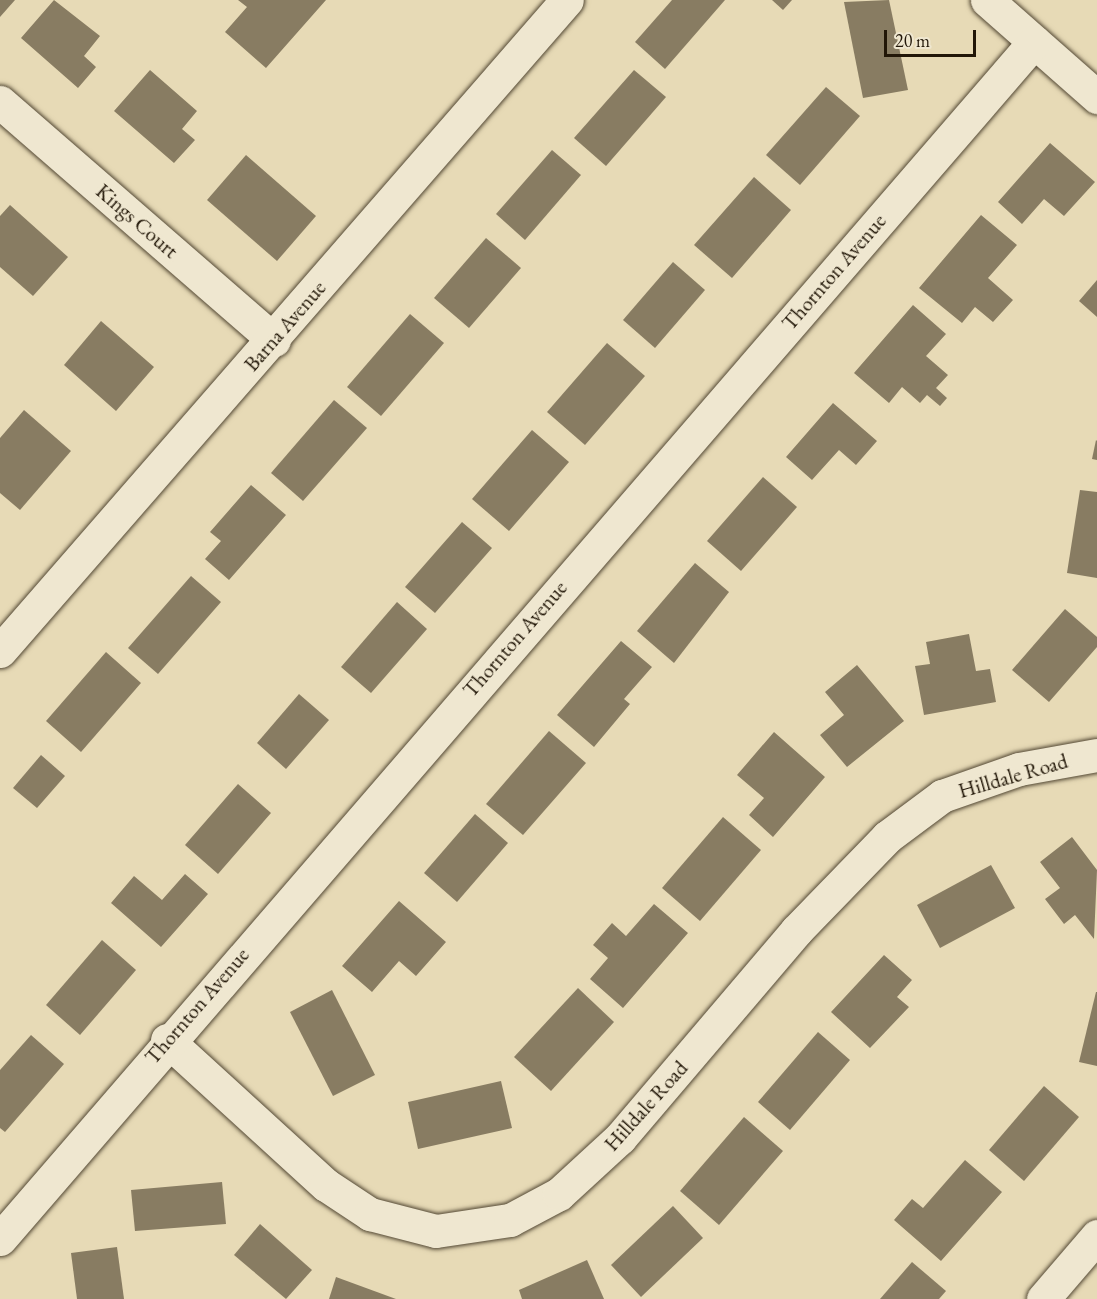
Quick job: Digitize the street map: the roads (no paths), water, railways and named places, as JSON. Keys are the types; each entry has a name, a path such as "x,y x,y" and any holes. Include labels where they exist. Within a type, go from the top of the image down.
{"street":[{"name":"Barna Avenue","path":"0,651 567,0"},
{"path":"987,0 1097,97"},
{"name":"Thornton Avenue","path":"0,1239 167,1040 1034,42"},
{"name":"Kings Court","path":"0,102 274,339"},
{"name":"Hilldale Road","path":"167,1040 326,1185 370,1214 436,1231 510,1220 559,1194 620,1138 796,932 887,837 942,796 1019,770 1097,755"},
{"path":"1043,1299 1097,1236"}]}
